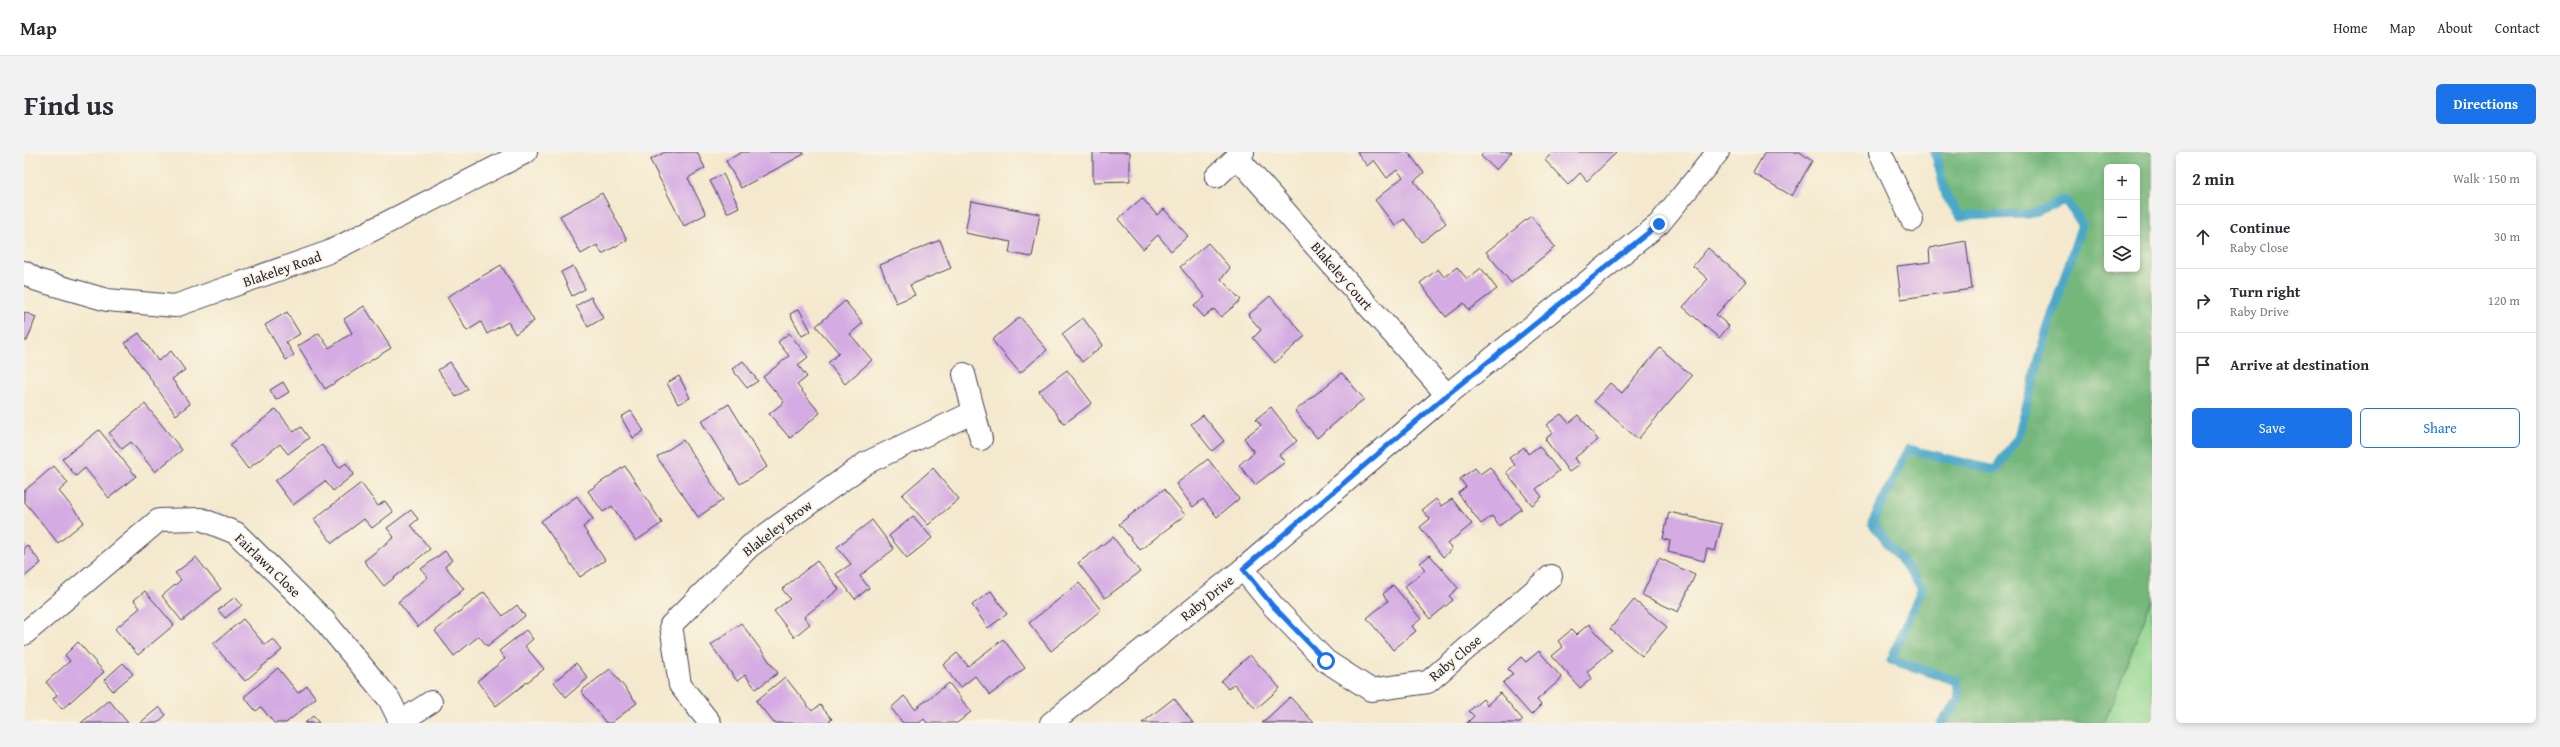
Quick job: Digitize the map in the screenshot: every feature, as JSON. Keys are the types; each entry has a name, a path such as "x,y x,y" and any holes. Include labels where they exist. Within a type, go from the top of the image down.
{"street":[{"name":"Blakeley Road","path":"24,272 36,280 106,300 175,306 329,252 526,152"},
{"name":"Raby Drive","path":"1051,723 1243,569 1447,395 1659,224 1718,152"},
{"path":"1880,152 1912,220"},
{"name":"Blakeley Court","path":"1216,177 1240,155 1447,395"},
{"path":"964,374 981,439"},
{"name":"Blakeley Brow","path":"710,723 680,685 671,625 750,546 866,463 974,412"},
{"name":"Fairlawn Close","path":"24,634 159,520 201,519 236,533 323,619 389,699 400,722 432,702"},
{"name":"Raby Close","path":"1243,569 1273,606 1326,661 1371,690 1428,682 1551,576"}],"green space":[{"path":"1935,152 2152,152 2152,599 2104,723 1941,723 1959,700 1957,681 1891,660 1922,588 1872,523 1908,449 1996,470 2018,437 2046,333 2081,224 2065,200 2029,214 1960,216 1946,196"},
{"path":"2152,599 2152,723 2104,723"}],"building":[{"path":"665,152 697,152 705,168 688,178 706,214 684,226 650,160"},
{"path":"742,152 803,152 804,154 741,188 726,161"},
{"path":"1093,152 1130,152 1130,181 1093,182"},
{"path":"1357,152 1408,152 1424,173 1414,181 1446,223 1422,242 1404,219 1395,226 1375,200 1403,177 1397,170 1387,178 1374,160 1367,166"},
{"path":"1484,152 1512,152 1496,170 1481,156"},
{"path":"1553,152 1617,152 1587,181 1580,173 1568,185 1545,160"},
{"path":"1765,152 1800,152 1812,161 1792,196 1753,173"},
{"path":"723,174 739,207 727,213 710,181"},
{"path":"602,193 627,240 602,254 597,245 581,254 560,216"},
{"path":"1142,198 1157,215 1164,209 1188,236 1171,251 1158,235 1143,249 1118,219"},
{"path":"971,201 1040,214 1032,257 1009,253 1011,242 965,233"},
{"path":"1531,216 1555,247 1511,283 1486,252"},
{"path":"940,240 951,268 910,285 915,295 896,303 880,265"},
{"path":"1966,241 1972,289 1901,299 1897,266 1930,262 1929,248"},
{"path":"1208,243 1230,268 1221,279 1241,300 1221,317 1214,309 1204,317 1194,306 1205,297 1180,267"},
{"path":"1708,248 1746,281 1716,315 1729,326 1719,338 1683,307 1708,279 1693,266"},
{"path":"501,265 534,321 515,334 508,322 487,334 481,322 467,331 447,297"},
{"path":"573,266 585,289 572,296 561,272"},
{"path":"1457,267 1467,279 1481,268 1497,289 1469,310 1464,303 1446,317 1420,283 1438,269 1444,277"},
{"path":"1270,296 1305,336 1275,363 1253,338 1261,330 1248,315"},
{"path":"591,297 603,318 588,327 576,306"},
{"path":"845,301 863,323 850,334 872,360 845,384 828,363 839,353 816,326"},
{"path":"364,306 391,348 325,389 298,346 319,333 329,348 352,333 344,319"},
{"path":"799,309 811,331 802,336 790,314"},
{"path":"24,312 36,317 27,341 24,340"},
{"path":"287,312 300,334 286,342 294,355 286,360 265,325"},
{"path":"1020,317 1047,350 1020,373 992,340"},
{"path":"1083,318 1103,345 1082,362 1062,334"},
{"path":"139,333 158,361 171,351 185,370 172,379 190,404 176,415 125,343"},
{"path":"789,333 808,357 798,365 807,377 797,385 820,413 790,438 769,414 784,402 763,377 789,356 778,342"},
{"path":"1660,348 1692,376 1638,439 1594,401 1610,383 1622,393"},
{"path":"743,361 758,381 747,388 732,369"},
{"path":"450,362 468,389 456,397 438,370"},
{"path":"1067,370 1092,403 1064,424 1039,391"},
{"path":"1342,373 1364,399 1317,438 1295,411"},
{"path":"679,376 690,398 678,404 667,383"},
{"path":"283,382 289,392 276,400 270,390"},
{"path":"145,404 182,450 155,472 131,442 122,449 109,433"},
{"path":"729,404 767,467 740,484 701,421"},
{"path":"1271,407 1297,441 1279,455 1285,462 1255,485 1239,465 1254,452 1244,438 1261,425 1256,419"},
{"path":"276,409 294,432 301,427 309,438 288,454 280,444 248,469 230,445"},
{"path":"631,411 644,431 633,438 621,417"},
{"path":"1561,414 1569,423 1579,415 1598,440 1574,458 1579,465 1569,472 1545,439 1553,433 1546,425"},
{"path":"1203,415 1224,441 1212,451 1191,424"},
{"path":"99,430 136,476 109,498 85,468 76,476 62,459"},
{"path":"683,440 723,500 698,517 657,457"},
{"path":"322,445 339,468 346,463 354,474 333,491 325,481 293,505 275,481"},
{"path":"1539,446 1559,471 1536,489 1542,497 1532,505 1506,472 1515,465 1509,458 1524,447 1528,454"},
{"path":"1208,459 1239,499 1217,517 1203,499 1193,507 1176,484"},
{"path":"54,466 68,483 59,491 84,522 58,543 24,501 24,491"},
{"path":"625,466 662,523 636,541 612,506 603,512 588,491"},
{"path":"1490,467 1522,509 1499,526 1492,516 1481,524 1458,493 1466,487 1460,479 1475,468 1480,474"},
{"path":"933,468 959,499 928,525 902,495"},
{"path":"361,483 378,506 385,501 393,512 372,528 364,519 332,543 314,519"},
{"path":"1164,489 1185,515 1140,550 1119,524"},
{"path":"577,496 593,519 583,527 605,560 580,577 541,521"},
{"path":"1436,499 1441,506 1452,499 1472,524 1447,544 1452,549 1443,557 1420,527 1430,519 1422,510"},
{"path":"411,510 418,519 411,525 430,549 384,586 364,561 394,537 387,528"},
{"path":"1669,512 1722,524 1715,551 1707,549 1704,561 1668,552 1670,541 1663,539"},
{"path":"913,516 932,538 907,558 889,536"},
{"path":"872,520 894,549 860,576 869,588 855,599 836,574 851,564 837,547"},
{"path":"1113,537 1140,572 1105,598 1078,563"},
{"path":"27,545 41,563 24,577 24,548"},
{"path":"445,551 452,560 445,566 464,589 418,627 398,602 428,577 421,569"},
{"path":"1430,555 1458,588 1449,596 1453,600 1430,619 1404,587 1425,570 1420,563"},
{"path":"196,557 221,589 182,621 162,596 181,580 175,573"},
{"path":"1659,558 1695,575 1678,612 1642,595"},
{"path":"817,561 839,589 804,617 810,624 794,637 774,611 790,599 782,589"},
{"path":"1079,583 1101,610 1051,651 1029,623"},
{"path":"1393,585 1421,619 1412,626 1416,631 1393,650 1367,618 1388,601 1383,594"},
{"path":"145,591 174,625 138,655 115,629 140,608 134,600"},
{"path":"991,591 1007,614 988,628 972,605"},
{"path":"484,592 503,616 517,605 525,616 487,646 479,636 454,656 435,631"},
{"path":"235,597 242,605 225,618 218,610"},
{"path":"1634,600 1667,627 1642,656 1610,629"},
{"path":"243,619 265,645 273,639 282,650 245,681 213,644"},
{"path":"741,623 778,673 756,689 745,675 737,681 711,645"},
{"path":"1589,624 1612,650 1587,672 1592,678 1580,688 1552,656 1563,647 1558,641 1571,630 1576,635"},
{"path":"526,630 533,639 525,646 544,669 496,706 477,681 505,659 499,651"},
{"path":"1003,639 1025,668 990,695 975,676 960,688 943,665 957,653 968,666"},
{"path":"78,642 104,672 62,709 53,699 57,695 46,682 70,661 65,655"},
{"path":"1539,651 1562,678 1537,700 1541,705 1531,715 1503,683 1513,674 1508,669 1521,657 1526,662"},
{"path":"1250,655 1280,688 1256,709 1234,684 1228,689 1221,681"},
{"path":"123,663 133,674 113,691 104,680"},
{"path":"576,663 588,678 566,697 554,682"},
{"path":"278,668 298,693 307,686 316,698 286,723 274,723 261,707 256,711 244,697"},
{"path":"610,669 637,703 611,723 606,723 581,691"},
{"path":"785,677 812,711 820,705 832,719 827,723 774,723 756,701"},
{"path":"949,683 971,712 957,723 927,723 924,719 919,723 903,723 891,708 904,696 915,709"},
{"path":"1500,693 1523,720 1520,723 1467,723 1474,716 1469,711 1483,699 1487,705"},
{"path":"1290,697 1314,723 1262,723"},
{"path":"1174,698 1193,723 1142,723"},
{"path":"109,700 128,723 81,723"},
{"path":"159,707 166,715 157,723 140,723"},
{"path":"313,716 319,723 305,723"}],"waterway":[{"path":"1935,152 1946,196 1960,216 2029,214 2065,200 2082,224 2046,333 2018,437 1995,470 1908,449 1872,523 1922,588 1891,660 1957,681 1959,700 1941,723"}],"route":[{"path":"1326,661 1273,606 1243,569 1447,395 1659,224"}]}
